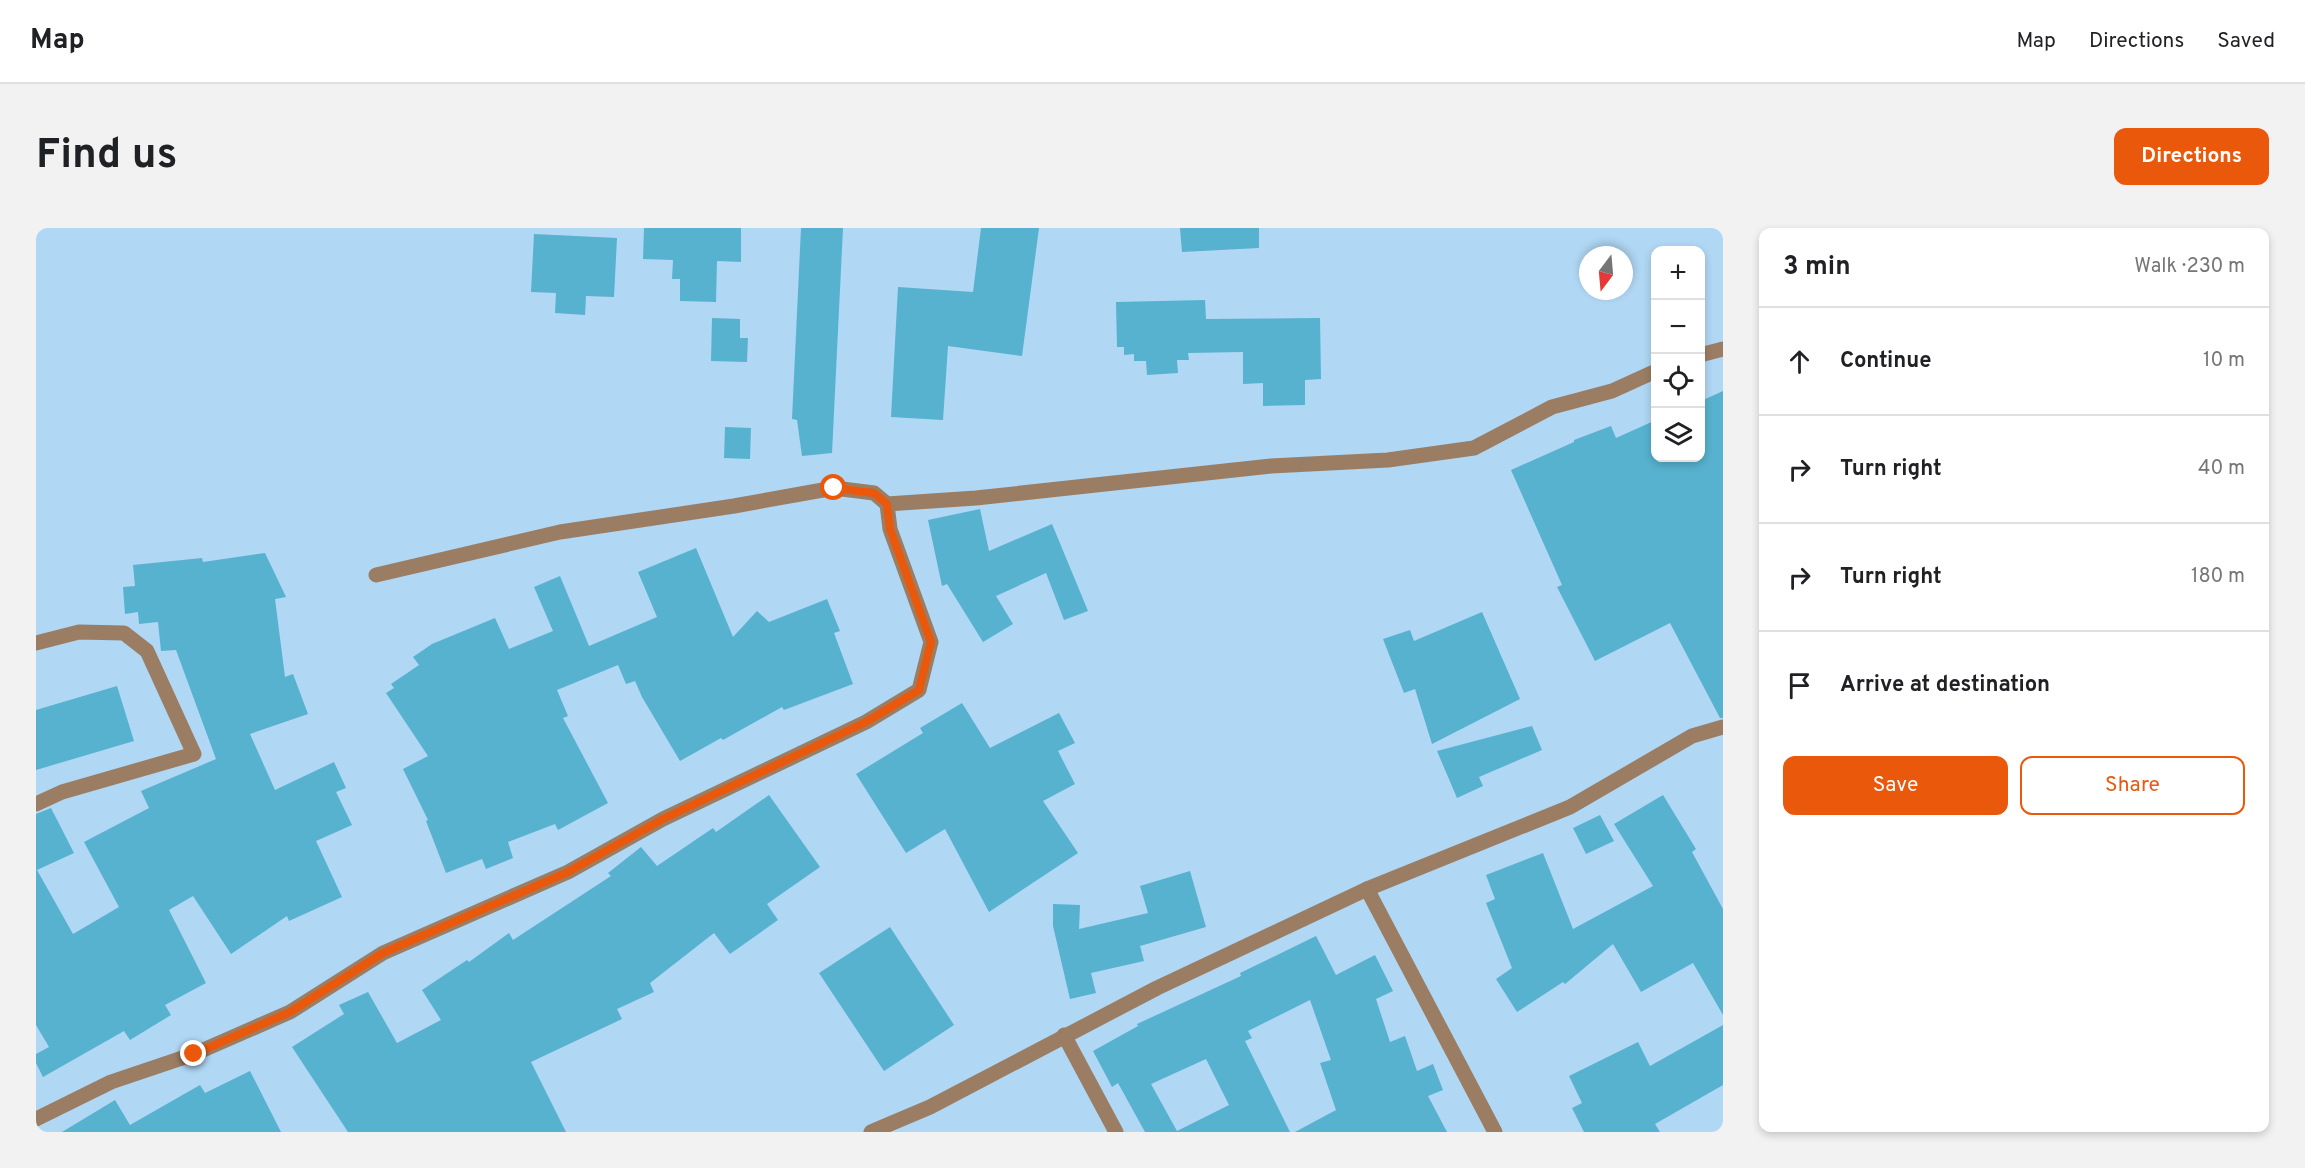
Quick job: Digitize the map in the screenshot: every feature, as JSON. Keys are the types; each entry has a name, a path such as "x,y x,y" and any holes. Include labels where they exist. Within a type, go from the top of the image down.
{"street":[{"path":"1705,355 1723,349"},
{"path":"887,504 976,498 1271,466 1388,460 1474,448 1552,408 1612,391 1651,373"},
{"path":"36,1119 111,1082 194,1054 290,1012 383,953 568,872 663,819 866,722 919,690 931,642 890,529 887,504 874,493 834,488 734,506 560,532 376,575"},
{"path":"36,643 79,632 124,633 147,651 194,754 62,792 36,804"},
{"path":"871,1132 930,1107 1157,988 1367,889 1570,807 1692,736 1723,727"},
{"path":"1367,889 1495,1132"},
{"path":"1064,1035 1116,1132"}],"building":[{"path":"644,228 741,228 741,262 717,261 716,302 680,301 680,279 672,279 673,260 643,259"},
{"path":"801,228 843,228 832,453 802,456 797,420 792,419"},
{"path":"981,228 1039,228 1022,356 948,346 943,420 891,417 898,287 973,292"},
{"path":"1180,228 1259,228 1259,248 1182,252"},
{"path":"534,234 617,238 614,297 586,296 585,315 555,313 556,293 531,292"},
{"path":"1205,300 1206,319 1320,318 1321,379 1305,380 1305,405 1263,406 1263,383 1243,384 1243,352 1188,353 1189,360 1177,360 1178,373 1147,375 1146,361 1134,361 1134,354 1124,355 1124,347 1117,347 1116,302"},
{"path":"712,318 740,319 740,338 748,338 747,362 711,361"},
{"path":"1723,391 1723,718 1720,718 1670,623 1595,661 1557,587 1562,585 1511,470 1574,442 1574,440 1611,426 1616,438 1651,422 1651,462 1705,462 1705,399"},
{"path":"725,427 751,428 750,459 724,458"},
{"path":"980,509 989,551 1052,524 1088,611 1064,620 1046,573 996,596 1013,624 983,642 947,584 942,586 928,520"},
{"path":"696,548 733,637 757,611 769,622 827,599 840,631 834,633 853,684 784,710 782,707 680,761 635,681 626,684 618,665 557,690 568,716 563,718 608,803 558,830 555,824 508,842 513,858 486,869 482,859 446,873 426,821 428,820 403,769 428,756 386,693 394,688 391,684 419,665 413,657 432,644 495,618 509,649 553,631 534,587 560,576 589,646 657,617 638,572"},
{"path":"265,553 286,597 275,599 285,677 293,674 308,714 250,734 275,790 334,762 346,788 336,792 352,825 316,841 342,897 289,921 287,916 231,954 193,896 169,910 206,983 165,1005 171,1015 130,1040 124,1031 43,1077 36,1063 36,1054 49,1047 36,1025 36,814 51,808 74,853 37,870 73,934 119,907 84,842 149,808 141,791 216,759 176,650 161,651 158,622 139,624 138,612 125,614 123,587 135,586 133,565 202,558 203,562"},
{"path":"1482,612 1520,699 1432,744 1415,689 1404,693 1383,639 1410,630 1414,641"},
{"path":"117,686 134,741 36,770 36,710"},
{"path":"962,703 990,748 1059,713 1075,743 1058,751 1075,784 1043,801 1078,853 989,912 945,829 906,853 856,774 923,733 920,728"},
{"path":"1532,726 1542,750 1479,777 1483,786 1457,798 1437,751"},
{"path":"769,795 820,867 767,904 778,920 730,954 714,933 650,983 654,992 617,1009 622,1019 531,1062 566,1132 348,1132 292,1047 344,1014 339,1005 368,992 397,1043 441,1020 422,990 467,960 469,962 509,933 513,940 611,876 608,873 641,847 657,866 713,828 716,832"},
{"path":"1663,795 1696,849 1692,852 1723,909 1723,1015 1693,963 1641,992 1613,944 1565,984 1563,982 1517,1012 1496,979 1512,968 1486,903 1495,899 1486,875 1543,853 1573,929 1653,886 1614,824"},
{"path":"1600,815 1614,841 1586,854 1573,828"},
{"path":"1190,871 1206,927 1140,946 1144,961 1091,973 1096,993 1070,999 1053,926 1053,904 1080,905 1079,929 1148,913 1140,886"},
{"path":"890,927 954,1025 884,1071 819,973"},
{"path":"1316,936 1336,975 1375,955 1393,991 1376,999 1390,1042 1405,1036 1417,1071 1433,1064 1443,1090 1428,1096 1447,1132 1295,1132 1336,1110 1320,1063 1331,1060 1310,1000 1248,1031 1252,1038 1245,1041 1290,1132 1145,1132 1118,1083 1112,1087 1093,1051 1138,1026 1137,1024 1241,976 1240,973","holes":["1206,1059 1229,1105 1177,1131 1151,1084"]},
{"path":"1723,1025 1723,1085 1655,1124 1660,1132 1584,1132 1572,1108 1582,1103 1569,1076 1638,1042 1650,1066"},
{"path":"250,1071 281,1132 62,1132 115,1100 130,1125 200,1085 205,1093"}],"route":[{"path":"194,1054 290,1012 383,953 568,872 663,819 866,722 919,690 931,642 890,529 887,504 874,493 834,488"}]}
